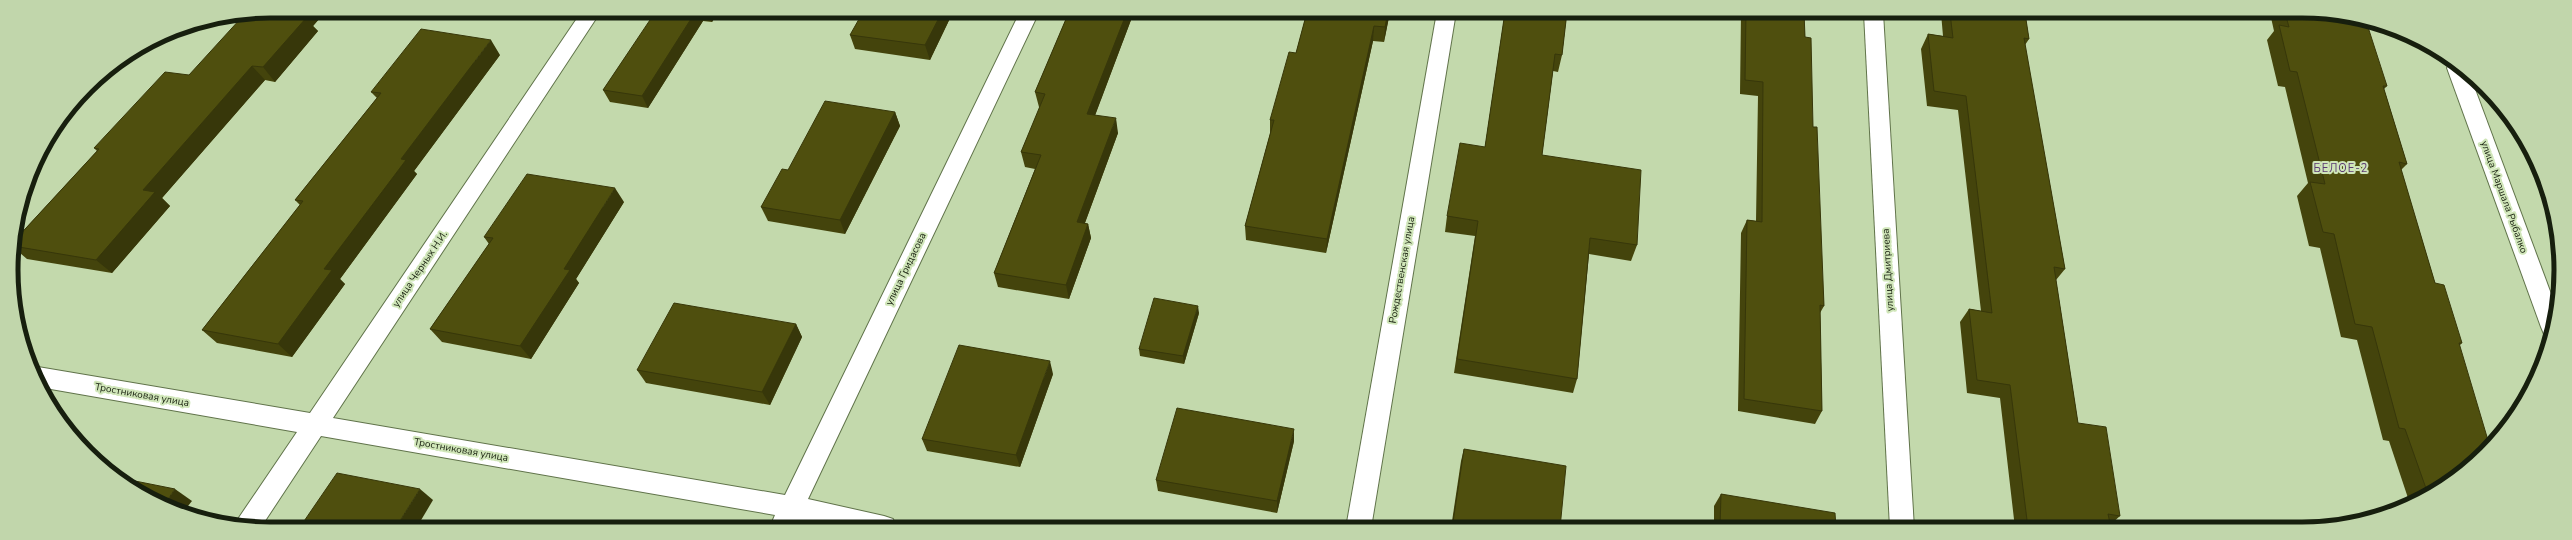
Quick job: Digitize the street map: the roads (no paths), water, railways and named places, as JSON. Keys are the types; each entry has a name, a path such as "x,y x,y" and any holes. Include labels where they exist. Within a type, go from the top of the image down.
{"street":[{"name":"улица Черных Н.И.","path":"251,521 587,18"},
{"name":"улица Гридасова","path":"787,517 1027,18"},
{"name":"Рождественская улица","path":"1359,522 1446,18"},
{"name":"улица Дмитриева","path":"1873,18 1902,522"},
{"name":"улица Маршала Рыбалко","path":"2458,72 2549,319"},
{"name":"Тростниковая улица","path":"42,378 316,425 787,517 836,522"}],"district":[{"name":"БЕЛОЕ-2","path":"2341,168"}]}
